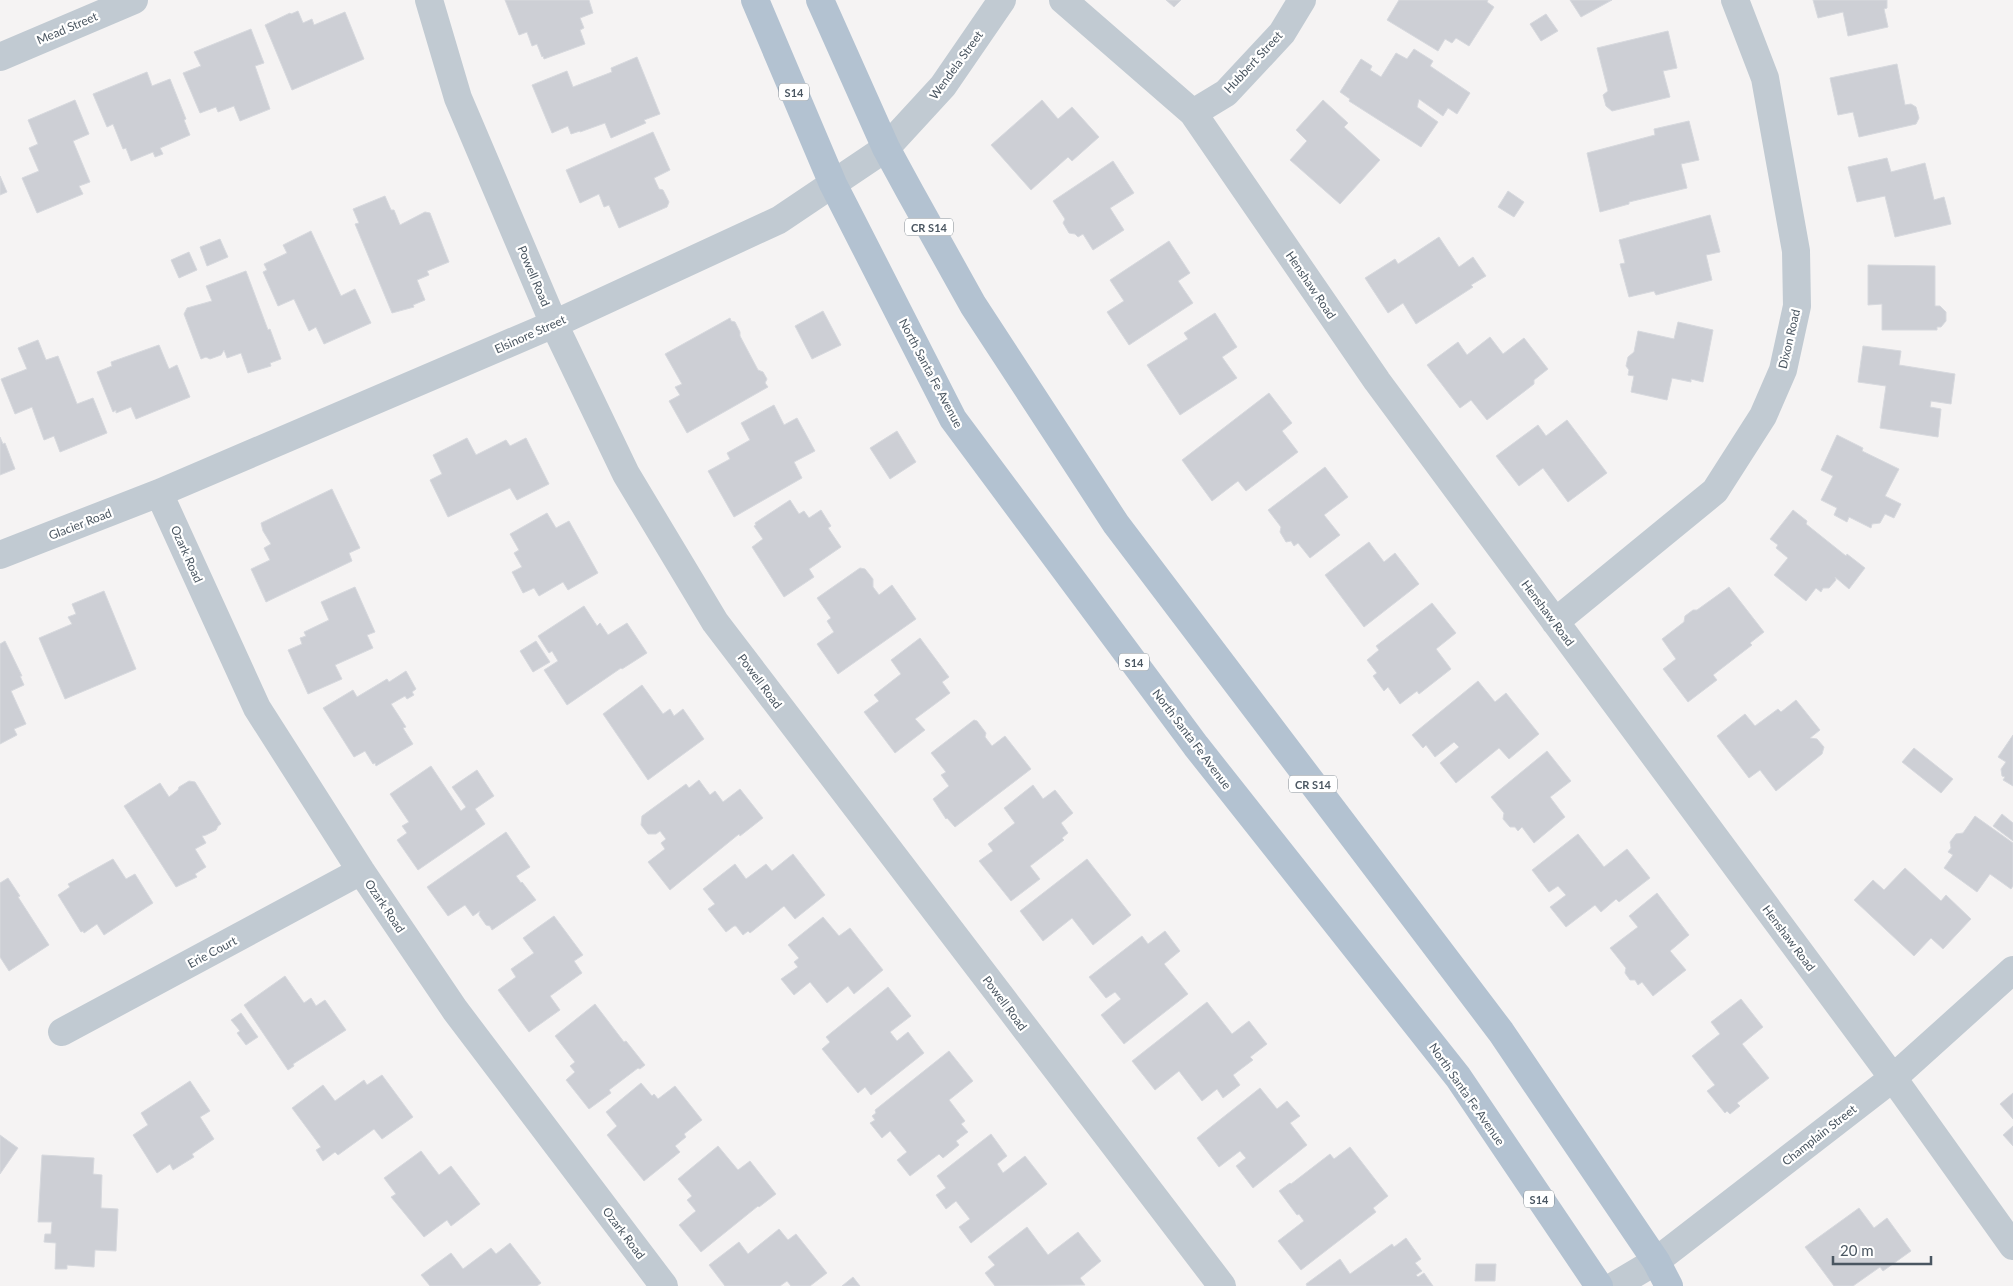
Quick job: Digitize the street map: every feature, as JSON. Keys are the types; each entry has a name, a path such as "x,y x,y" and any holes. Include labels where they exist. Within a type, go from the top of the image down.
{"main road":[{"name":"North Santa Fe Avenue","path":"755,0 833,184 953,419 1196,746 1458,1077 1599,1286"},
{"name":"CR S14","path":"820,0 886,148 973,304 1116,524 1501,1032 1656,1261 1669,1286"}],"street":[{"name":"Mead Street","path":"0,57 134,0"},
{"name":"Powell Road","path":"429,0 458,98 554,324 626,474 715,622 1222,1286"},
{"name":"Wendela Street","path":"886,148 943,86 1002,0"},
{"name":"Henshaw Road","path":"1063,0 1193,112 1377,381 1893,1078 2013,1246"},
{"name":"Hubbert Street","path":"1193,112 1226,93 1282,33 1302,0"},
{"name":"Dixon Road","path":"1555,622 1715,492 1763,416 1783,370 1797,306 1796,251 1765,78 1735,0"},
{"name":"Elsinore Street","path":"159,493 554,324 779,220 886,148"},
{"name":"Glacier Road","path":"0,555 159,493"},
{"name":"Ozark Road","path":"159,493 256,708 361,871 455,1010 664,1286"},
{"name":"Erie Court","path":"62,1032 361,871"},
{"name":"Champlain Street","path":"1614,1286 1656,1261 1893,1078 2013,970"}],"building":[{"path":"505,0 589,0 593,13 580,18 584,28 580,30 585,44 544,59 537,44 532,46 527,32 519,35"},
{"path":"1166,0 1181,0 1174,7"},
{"path":"1399,0 1488,0 1487,2 1494,7 1469,46 1456,38 1452,43 1445,39 1438,51 1387,20"},
{"path":"1570,0 1612,0 1581,17"},
{"path":"1813,0 1887,0 1887,8 1884,9 1888,27 1848,36 1843,12 1818,18"},
{"path":"298,11 303,23 312,19 314,25 345,12 364,59 292,90 265,25"},
{"path":"1546,14 1558,31 1541,41 1530,24"},
{"path":"251,29 264,63 255,66 270,109 240,121 234,106 218,112 216,107 200,113 183,73 201,66 194,52"},
{"path":"1668,31 1677,68 1663,71 1670,97 1612,111 1606,106 1603,95 1608,91 1597,48"},
{"path":"1414,49 1433,61 1430,66 1470,93 1457,114 1448,108 1443,116 1419,99 1417,107 1438,122 1421,147 1349,101 1350,99 1340,92 1361,59 1372,66 1370,70 1381,77 1396,53 1407,59"},
{"path":"637,57 660,114 644,120 646,123 611,138 605,123 571,134 568,126 552,133 532,85 567,71 573,87 612,72 611,68"},
{"path":"1897,64 1905,105 1911,104 1916,107 1919,118 1916,124 1859,137 1853,112 1838,115 1830,78"},
{"path":"147,72 152,86 170,79 186,119 184,120 190,135 160,148 163,154 155,157 153,152 131,161 126,148 123,149 113,124 107,127 93,94"},
{"path":"75,100 89,134 73,141 90,182 79,186 83,194 37,213 22,178 39,171 29,148 38,144 28,120"},
{"path":"1042,100 1058,119 1072,107 1099,137 1072,161 1068,157 1031,190 991,145"},
{"path":"1323,100 1348,123 1344,127 1380,160 1340,204 1290,160 1307,141 1296,130"},
{"path":"1689,121 1699,160 1681,164 1687,188 1629,202 1629,204 1600,212 1587,153 1655,135 1654,129"},
{"path":"653,132 670,170 654,178 659,189 663,190 669,202 667,207 619,228 609,205 604,207 599,194 580,203 566,170"},
{"path":"1887,158 1891,172 1925,163 1934,200 1944,197 1951,224 1895,237 1885,196 1857,202 1848,167"},
{"path":"1113,161 1134,193 1110,208 1124,230 1093,250 1083,234 1078,237 1075,234 1069,233 1063,223 1065,219 1053,201"},
{"path":"0,176 7,192 0,195"},
{"path":"1508,191 1524,202 1514,217 1498,207"},
{"path":"385,196 391,210 394,210 400,225 425,212 430,213 449,262 427,271 429,275 417,280 425,300 413,305 414,307 392,313 355,224 359,223 353,209"},
{"path":"1710,215 1720,252 1706,255 1712,280 1656,295 1654,291 1629,297 1620,264 1625,263 1619,240"},
{"path":"311,231 341,296 355,289 371,323 324,344 316,327 309,331 294,299 278,306 263,272 267,270 264,264 287,253 283,245"},
{"path":"1439,237 1459,267 1473,257 1486,276 1471,285 1473,287 1416,324 1403,303 1388,313 1365,278 1395,259 1398,264"},
{"path":"220,239 228,257 207,266 200,247"},
{"path":"1169,241 1190,273 1178,281 1193,303 1129,345 1107,312 1124,301 1110,280"},
{"path":"189,252 197,270 179,278 171,260"},
{"path":"1868,265 1935,266 1935,306 1940,306 1946,312 1946,321 1941,327 1937,327 1937,330 1882,330 1882,304 1868,305"},
{"path":"246,271 281,359 270,363 271,366 248,373 241,353 227,358 224,350 221,355 210,359 206,357 201,359 184,314 187,308 212,301 206,286"},
{"path":"823,311 841,345 812,359 795,326"},
{"path":"1215,313 1237,347 1222,357 1237,378 1180,415 1147,365 1188,339 1184,333"},
{"path":"730,318 731,321 735,322 740,336 758,370 763,372 767,379 765,383 768,387 687,433 669,401 680,395 675,387 682,384 665,354"},
{"path":"1678,322 1713,330 1703,382 1691,379 1691,382 1672,378 1667,400 1631,392 1634,376 1628,375 1629,370 1626,366 1628,357 1634,352 1638,331 1674,339"},
{"path":"1490,337 1503,354 1524,338 1548,369 1534,380 1534,384 1487,420 1471,400 1460,408 1427,365 1458,342 1467,355"},
{"path":"38,340 46,360 58,356 77,404 93,398 107,433 60,452 54,436 44,440 32,407 15,414 1,379 27,369 18,348"},
{"path":"159,345 169,369 177,365 190,397 136,419 131,407 116,413 116,410 113,412 97,372 112,366 111,362"},
{"path":"1863,346 1901,351 1899,365 1955,374 1951,404 1931,401 1930,407 1941,409 1938,437 1880,428 1886,386 1858,382"},
{"path":"1269,393 1292,423 1282,431 1298,452 1246,491 1238,481 1212,501 1182,460"},
{"path":"774,405 784,425 797,418 815,451 794,462 802,478 734,517 708,471 730,459 727,453 750,440 741,423"},
{"path":"1567,420 1607,473 1568,502 1543,468 1519,486 1496,456 1538,425 1546,436"},
{"path":"897,431 916,462 890,479 870,448"},
{"path":"1837,435 1863,448 1862,451 1899,469 1885,496 1901,504 1894,518 1885,514 1880,523 1872,524 1871,528 1849,517 1847,522 1834,515 1837,508 1821,500 1833,476 1821,470"},
{"path":"0,437 3,444 5,443 15,469 0,475"},
{"path":"467,438 476,455 506,440 510,446 526,438 549,484 517,500 510,488 448,517 430,480 442,474 433,455"},
{"path":"1325,467 1348,497 1324,515 1340,535 1310,558 1298,543 1294,546 1291,541 1286,542 1280,532 1281,527 1268,510"},
{"path":"332,489 360,548 349,553 352,561 266,602 251,569 270,560 264,548 271,544 263,531 261,523"},
{"path":"790,500 799,514 804,511 809,518 821,510 831,526 828,528 841,547 809,569 814,577 784,597 752,547 763,539 754,526 756,525 755,523"},
{"path":"1793,510 1807,521 1806,524 1846,556 1847,554 1865,568 1849,589 1835,577 1836,580 1829,588 1823,588 1821,592 1816,588 1806,601 1774,575 1788,558 1776,548 1778,545 1770,539"},
{"path":"547,513 556,528 569,521 598,573 568,590 563,582 539,596 534,588 523,593 512,572 522,567 514,553 519,550 510,534"},
{"path":"1369,542 1384,562 1395,553 1419,584 1364,627 1325,575"},
{"path":"860,568 865,569 873,579 873,587 879,595 892,585 916,619 838,674 817,644 834,632 827,621 831,618 817,598"},
{"path":"355,587 375,632 367,635 373,648 335,665 342,679 308,694 288,650 302,644 300,638 306,636 304,632 329,620 321,602"},
{"path":"1729,587 1764,632 1750,643 1752,645 1713,675 1717,680 1688,702 1663,669 1676,659 1662,639 1684,622 1685,616 1693,610 1697,610"},
{"path":"104,591 136,669 65,699 39,638 72,624 68,617 76,614 72,604"},
{"path":"1432,603 1456,633 1436,649 1451,669 1419,694 1417,691 1400,704 1388,687 1384,691 1373,676 1377,673 1367,660 1379,650 1376,646"},
{"path":"584,606 597,626 600,623 608,635 627,623 647,653 621,668 567,705 544,670 558,661 552,651 549,653 538,636"},
{"path":"920,638 949,677 942,682 950,693 915,719 925,730 895,753 864,712 879,701 874,695 901,674 891,660"},
{"path":"5,641 22,676 20,676 24,685 11,691 26,724 14,729 17,735 0,744 0,644"},
{"path":"536,641 550,662 533,672 520,651"},
{"path":"406,671 416,689 412,692 414,695 407,699 405,696 391,704 406,727 403,728 413,744 376,766 365,751 354,757 323,708 353,690 357,697 387,679 389,682"},
{"path":"1478,681 1495,702 1506,693 1539,734 1509,759 1499,748 1456,783 1440,763 1459,747 1454,742 1435,757 1426,745 1423,748 1412,735"},
{"path":"642,685 663,714 670,709 674,716 683,709 704,739 648,780 603,714"},
{"path":"1796,700 1820,730 1810,738 1817,739 1824,747 1822,754 1776,791 1760,770 1749,778 1717,736 1745,714 1755,726 1778,709 1781,712"},
{"path":"974,720 977,721 986,733 985,737 992,746 1005,736 1031,769 955,827 946,819 933,799 949,786 941,775 946,772 931,753"},
{"path":"2013,735 2013,786 2003,780 2005,777 2002,776 2001,769 2006,762 1998,757"},
{"path":"1914,748 1953,779 1941,793 1902,762"},
{"path":"1547,751 1571,781 1550,797 1565,817 1534,843 1522,827 1518,831 1515,827 1510,827 1503,819 1504,813 1491,797"},
{"path":"431,766 461,811 466,807 452,787 477,770 494,796 475,809 485,824 418,870 397,840 407,833 402,826 409,822 390,794"},
{"path":"699,780 710,795 715,791 723,802 740,789 763,818 740,836 739,834 670,890 648,862 665,849 661,843 666,839 660,831 656,834 648,834 641,825 642,816 686,784 689,788"},
{"path":"189,781 195,782 221,824 216,830 202,836 206,843 195,849 206,867 195,874 197,877 176,887 124,806 160,783 169,797 179,787"},
{"path":"1033,785 1043,799 1055,790 1073,813 1061,823 1068,833 1062,838 1064,840 1030,866 1040,879 1011,901 979,861 993,851 988,844 1015,823 1004,808"},
{"path":"2002,814 2013,823 2013,841 1993,826"},
{"path":"1975,816 2013,843 2013,886 2011,889 1990,874 1977,892 1944,868 1953,855 1948,852 1951,848 1950,842 1956,834 1963,833"},
{"path":"506,832 530,867 516,876 536,900 492,930 479,915 480,911 473,916 465,905 448,916 427,887"},
{"path":"1578,834 1604,867 1627,849 1650,878 1619,902 1616,899 1601,912 1595,905 1566,927 1550,907 1566,895 1558,886 1549,892 1532,870"},
{"path":"793,854 825,895 795,919 784,906 750,933 748,931 743,935 736,926 726,932 708,909 715,904 703,889 735,864 746,879 766,864 772,871"},
{"path":"113,859 126,879 135,874 153,903 104,935 97,924 84,933 83,931 81,932 58,895 70,887 68,884"},
{"path":"1087,859 1131,915 1093,945 1072,918 1043,941 1020,911"},
{"path":"1905,868 1941,901 1946,895 1971,919 1943,949 1931,938 1914,956 1854,900 1873,880 1884,890"},
{"path":"8,878 49,945 9,971 0,957 0,883"},
{"path":"1657,893 1689,935 1670,951 1686,970 1653,996 1642,982 1638,985 1635,980 1630,980 1625,973 1626,968 1610,948 1638,927 1629,916"},
{"path":"554,916 583,955 574,961 582,973 550,996 560,1010 529,1032 498,990 516,977 511,969 534,953 523,938"},
{"path":"823,917 839,936 850,928 883,970 854,994 848,986 827,1003 810,982 794,995 781,979 798,967 794,962 799,958 788,945"},
{"path":"1165,931 1180,951 1164,964 1188,994 1124,1044 1101,1015 1121,999 1115,992 1106,998 1089,977 1142,936 1148,944"},
{"path":"285,976 304,1003 311,998 316,1006 325,1000 346,1030 293,1064 294,1066 288,1070 244,1005"},
{"path":"888,987 911,1016 890,1032 897,1041 908,1032 924,1053 871,1095 865,1087 858,1093 822,1049 830,1042 826,1037"},
{"path":"1741,999 1763,1027 1742,1044 1769,1078 1737,1103 1740,1106 1730,1114 1727,1111 1725,1113 1707,1091 1715,1085 1692,1056 1720,1034 1711,1022"},
{"path":"1207,1002 1232,1034 1249,1021 1267,1044 1250,1057 1253,1060 1233,1075 1240,1085 1223,1098 1217,1089 1202,1101 1179,1071 1155,1090 1132,1061"},
{"path":"595,1004 624,1042 626,1041 645,1065 640,1069 638,1068 609,1090 611,1093 589,1109 566,1080 575,1072 570,1066 575,1062 555,1036"},
{"path":"241,1013 258,1037 246,1045 237,1033 240,1031 231,1020"},
{"path":"949,1051 973,1081 949,1100 965,1121 961,1124 968,1132 956,1141 959,1145 943,1158 939,1154 910,1176 897,1160 907,1152 890,1131 882,1138 870,1123 875,1120 872,1116 876,1113 875,1110"},
{"path":"382,1075 413,1117 382,1139 374,1129 338,1155 335,1152 323,1161 316,1150 321,1147 292,1108 323,1085 335,1101 364,1080 367,1085"},
{"path":"190,1081 210,1111 200,1117 214,1139 192,1154 194,1157 173,1170 170,1164 157,1173 133,1135 148,1125 141,1113"},
{"path":"641,1083 652,1096 654,1094 658,1099 675,1086 702,1120 684,1134 686,1137 675,1146 680,1152 644,1181 607,1135 617,1126 606,1112"},
{"path":"1260,1088 1277,1109 1287,1101 1300,1116 1290,1123 1307,1145 1253,1188 1236,1166 1246,1158 1240,1151 1219,1167 1197,1138"},
{"path":"2013,1093 2013,1119 2000,1104"},
{"path":"2013,1126 2013,1146 2003,1135"},
{"path":"991,1134 1007,1156 997,1164 1003,1173 1025,1156 1047,1184 971,1243 959,1227 970,1219 956,1201 946,1209 936,1195 946,1188 937,1176"},
{"path":"0,1135 18,1148 0,1174"},
{"path":"718,1146 738,1170 750,1161 776,1194 758,1206 701,1252 679,1225 696,1211 687,1200 692,1196 678,1179"},
{"path":"1350,1147 1388,1196 1373,1208 1376,1212 1301,1270 1278,1241 1304,1221 1299,1214 1297,1215 1279,1191 1330,1154 1334,1159"},
{"path":"421,1151 439,1175 451,1166 480,1204 451,1226 447,1220 424,1237 391,1197 396,1194 384,1178"},
{"path":"42,1155 94,1158 93,1174 102,1175 101,1208 118,1209 116,1251 95,1250 94,1267 67,1265 67,1269 55,1269 56,1243 44,1242 45,1234 51,1234 52,1222 38,1222"},
{"path":"1859,1208 1874,1228 1887,1218 1911,1251 1883,1271 1880,1267 1853,1286 1834,1286 1805,1247"},
{"path":"1027,1227 1048,1255 1078,1232 1101,1261 1080,1278 1085,1285 995,1286 985,1273 995,1265 988,1257"},
{"path":"779,1229 788,1240 796,1234 827,1273 810,1286 791,1286 787,1281 780,1286 725,1286 709,1265 739,1242 748,1254"},
{"path":"1406,1238 1421,1259 1415,1263 1422,1271 1416,1275 1418,1277 1424,1273 1433,1286 1307,1286 1306,1284 1340,1259 1350,1274 1392,1244 1394,1247"},
{"path":"510,1243 541,1283 537,1286 430,1286 421,1275 451,1253 463,1269 491,1248 496,1254"},
{"path":"1476,1264 1496,1264 1495,1281 1475,1281"},
{"path":"853,1277 860,1286 842,1286"}]}
